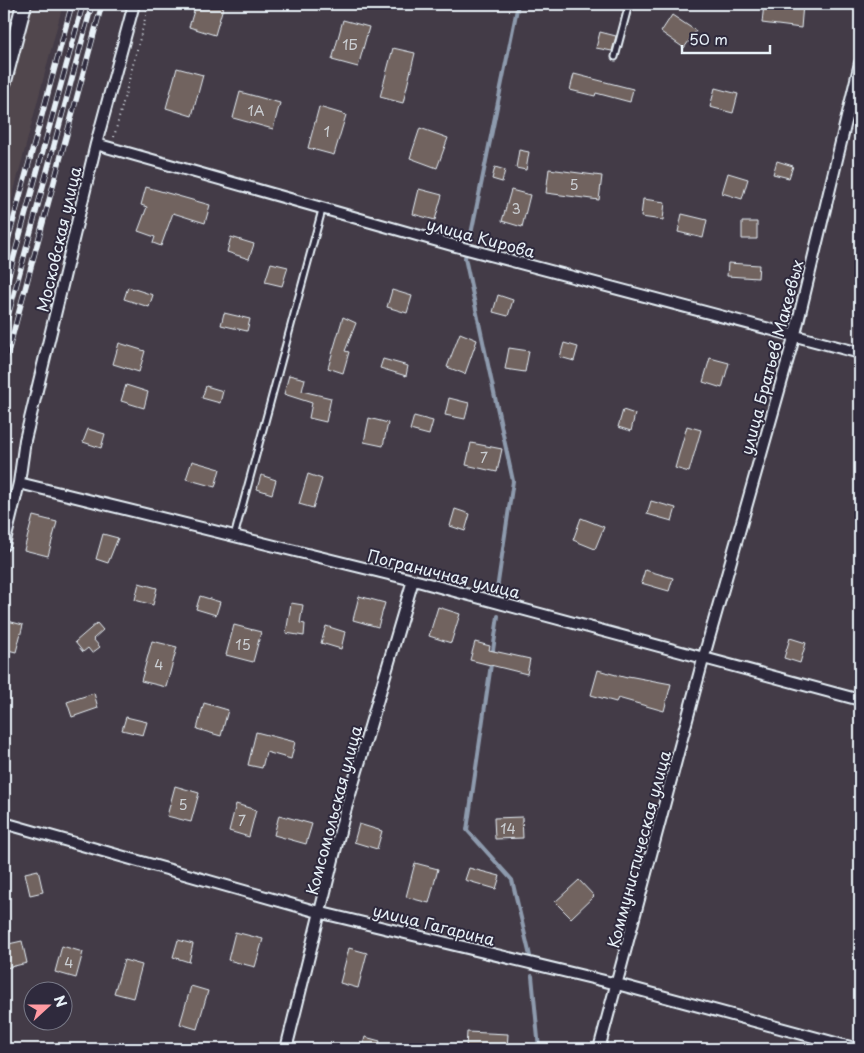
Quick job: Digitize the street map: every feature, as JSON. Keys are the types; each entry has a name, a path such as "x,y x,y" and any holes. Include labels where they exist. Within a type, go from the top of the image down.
{"main road":[{"path":"4,81 24,4"}],"street":[{"name":"Московская улица","path":"4,545 19,483 25,440 96,144 134,4"},
{"name":"улица Братьев Макеевых","path":"704,656 795,334 860,64"},
{"name":"улица Кирова","path":"96,144 322,210 795,334 860,353"},
{"name":"Пограничная улица","path":"19,483 413,580 704,656 860,700"},
{"name":"Комсомольская улица","path":"286,1049 322,913 344,815 413,580"},
{"name":"Коммунистическая улица","path":"599,1049 704,656"},
{"name":"улица Гагарина","path":"4,823 322,913 617,984 858,1049"}],"lane":[{"path":"615,57 629,4"},
{"path":"234,537 322,210"}],"path":[{"path":"111,148 149,4"}],"shaded area":[{"path":"32,4 63,4 4,229 4,110"}],"building":[{"path":"196,4 224,4 215,35 189,27"},
{"path":"764,4 803,4 801,28 762,23"},
{"path":"672,15 696,31 684,48 661,32"},
{"path":"343,20 369,27 358,67 332,60"},
{"path":"600,32 616,36 612,51 596,48"},
{"path":"393,48 415,53 403,103 380,97"},
{"path":"177,68 203,75 192,116 166,108"},
{"path":"574,74 633,89 630,102 596,93 595,96 570,90"},
{"path":"715,88 738,94 733,113 710,107"},
{"path":"240,92 280,103 273,129 233,118"},
{"path":"319,107 346,115 334,155 308,148"},
{"path":"420,128 448,138 437,168 410,158"},
{"path":"519,150 529,152 526,170 516,168"},
{"path":"777,161 793,166 789,178 773,174"},
{"path":"495,167 505,170 502,182 492,179"},
{"path":"549,169 602,176 599,200 546,193"},
{"path":"728,173 748,179 742,199 722,193"},
{"path":"146,187 210,205 205,223 173,213 161,246 153,243 155,237 138,231 147,207 141,205"},
{"path":"419,189 442,195 435,220 413,214"},
{"path":"511,190 530,195 522,227 502,221"},
{"path":"643,199 665,202 663,220 641,217"},
{"path":"682,214 707,220 703,238 678,232"},
{"path":"742,222 757,222 757,239 742,239"},
{"path":"231,237 254,244 249,259 227,252"},
{"path":"271,263 288,267 282,286 265,282"},
{"path":"728,263 759,265 758,278 727,276"},
{"path":"128,287 153,295 149,307 124,299"},
{"path":"392,290 412,296 407,313 387,307"},
{"path":"498,295 513,300 508,316 493,312"},
{"path":"224,313 250,319 247,331 221,325"},
{"path":"343,317 356,323 345,351 349,352 343,373 328,368"},
{"path":"460,333 477,340 465,374 447,367"},
{"path":"119,343 145,351 139,372 113,364"},
{"path":"564,343 578,347 574,361 560,357"},
{"path":"509,348 529,351 525,372 505,369"},
{"path":"710,358 729,363 722,388 703,382"},
{"path":"383,359 408,366 406,376 380,368"},
{"path":"289,375 305,379 302,391 331,398 326,422 309,418 312,403 284,394"},
{"path":"126,385 148,392 144,408 121,401"},
{"path":"206,386 223,391 220,403 202,398"},
{"path":"449,398 469,403 465,419 445,415"},
{"path":"623,410 635,414 631,431 618,427"},
{"path":"414,416 433,421 429,435 410,430"},
{"path":"369,418 388,423 383,446 364,442"},
{"path":"687,426 701,430 689,472 675,468"},
{"path":"88,429 105,434 101,448 83,442"},
{"path":"471,443 502,449 497,472 466,465"},
{"path":"192,461 220,469 215,487 186,479"},
{"path":"308,474 322,479 313,508 299,504"},
{"path":"261,475 276,480 272,494 257,489"},
{"path":"651,501 676,508 672,521 647,514"},
{"path":"455,509 470,514 465,531 450,526"},
{"path":"33,516 57,522 48,556 24,550"},
{"path":"581,518 604,527 595,549 573,540"},
{"path":"103,534 118,538 108,563 96,559"},
{"path":"645,570 673,578 669,591 641,583"},
{"path":"139,583 157,588 153,605 135,600"},
{"path":"200,596 220,602 216,615 196,609"},
{"path":"359,596 385,603 378,627 353,620"},
{"path":"291,603 303,605 300,623 305,624 304,636 286,633"},
{"path":"438,607 460,614 451,643 429,636"},
{"path":"4,620 23,625 16,652 4,649"},
{"path":"97,623 103,630 93,639 100,647 92,653 88,648 83,652 75,642"},
{"path":"234,625 261,632 253,662 226,655"},
{"path":"326,626 345,632 341,649 321,643"},
{"path":"790,638 806,643 800,663 784,658"},
{"path":"152,641 177,647 166,687 141,681"},
{"path":"475,642 490,646 489,650 530,659 527,674 470,660"},
{"path":"598,670 627,678 628,676 671,684 664,711 618,698 616,702 591,695"},
{"path":"94,693 98,708 72,717 67,702"},
{"path":"204,703 228,710 221,736 197,729"},
{"path":"126,717 147,722 143,735 122,730"},
{"path":"256,732 295,742 291,759 266,752 262,768 248,765"},
{"path":"175,786 199,793 191,822 167,816"},
{"path":"236,804 256,810 249,837 229,831"},
{"path":"279,815 312,824 306,844 274,835"},
{"path":"522,817 523,838 495,839 494,818"},
{"path":"359,824 382,831 377,849 354,842"},
{"path":"415,863 438,869 429,903 406,897"},
{"path":"469,868 500,876 496,889 465,880"},
{"path":"38,870 43,892 30,895 25,873"},
{"path":"579,880 594,896 571,918 555,902"},
{"path":"235,932 263,939 255,967 228,960"},
{"path":"178,940 193,944 189,962 173,957"},
{"path":"22,941 27,963 6,968 4,945"},
{"path":"62,946 83,952 76,978 55,972"},
{"path":"349,948 367,953 358,988 340,983"},
{"path":"124,960 142,965 133,998 114,993"},
{"path":"191,986 208,991 197,1029 180,1024"},
{"path":"467,1032 508,1034 507,1049 466,1049"},
{"path":"365,1037 380,1041 378,1049 362,1049"}],"waterway":[{"path":"470,239 518,4"},
{"path":"466,253 465,258 513,481 496,596"},
{"path":"498,616 467,830 512,880 530,956"},
{"path":"532,976 539,1049"}],"railway":[{"path":"4,255 72,4"},
{"path":"4,293 83,4"},
{"path":"4,331 92,4"},
{"path":"4,367 102,4"}]}
